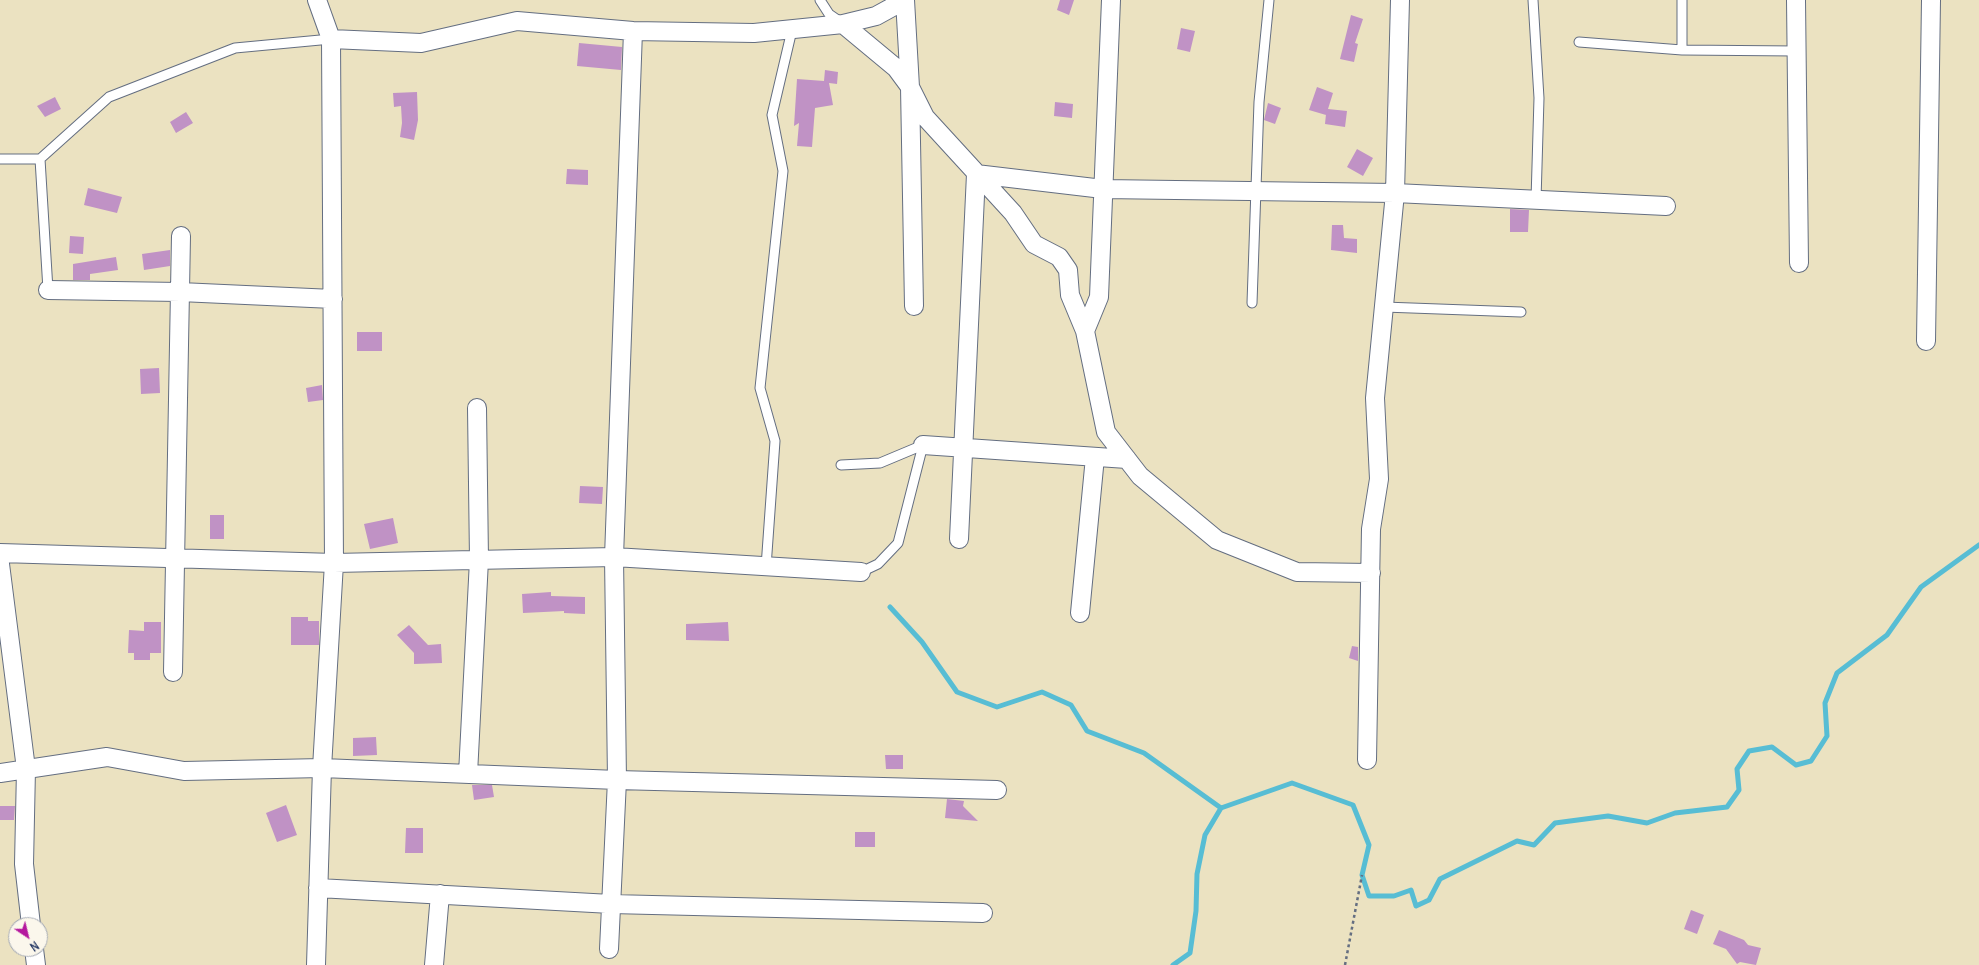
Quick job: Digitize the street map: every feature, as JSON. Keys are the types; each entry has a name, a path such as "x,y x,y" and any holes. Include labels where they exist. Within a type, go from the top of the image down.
{"street":[{"path":"316,965 322,768 334,563 331,39 317,0"},
{"path":"331,39 421,43 517,21 633,31 754,33 843,24 876,16 905,0 910,87 914,306"},
{"path":"1085,330 1099,297 1111,0"},
{"path":"1368,760 1371,529 1379,479 1375,398 1395,193 1400,0"},
{"path":"1796,0 1799,263"},
{"path":"1926,340 1931,0"},
{"path":"843,24 896,68 910,87 925,117 1013,213 1034,244 1060,257 1068,270 1070,295 1085,330 1106,432 1140,476 1217,540 1297,572 1370,573"},
{"path":"609,949 617,780 614,557 633,31"},
{"path":"976,174 1103,189 1395,193 1666,206"},
{"path":"959,539 976,174"},
{"path":"172,672 181,236"},
{"path":"48,290 180,292 333,299"},
{"path":"468,774 479,560 477,408"},
{"path":"923,445 1127,459"},
{"path":"1080,613 1095,457"},
{"path":"0,553 334,563 614,557 861,572"},
{"path":"0,564 26,769 24,864 30,917"},
{"path":"0,773 107,757 184,771 322,768 617,780 996,790"},
{"path":"318,888 611,904 983,913"},
{"path":"434,965 440,894"}],"lane":[{"path":"820,0 829,14 843,24"},
{"path":"1252,303 1259,102 1270,0"},
{"path":"1533,0 1539,98 1536,200"},
{"path":"1682,0 1682,50"},
{"path":"766,567 775,441 760,388 783,171 772,115 792,30"},
{"path":"0,159 40,159 109,97 235,48 331,39"},
{"path":"1579,42 1682,50 1796,51"},
{"path":"40,159 48,290"},
{"path":"1384,308 1521,312"},
{"path":"841,465 880,463 923,445"},
{"path":"861,572 878,564 898,543 923,445"}],"path":[{"path":"1345,965 1362,875"}],"building":[{"path":"1060,0 1074,0 1069,15 1057,10"},
{"path":"1351,15 1363,19 1355,43 1358,44 1354,62 1340,59"},
{"path":"1181,28 1195,31 1190,52 1177,49"},
{"path":"579,43 622,47 621,70 577,66"},
{"path":"825,70 838,72 837,84 829,83 833,105 815,108 812,147 797,146 799,123 794,126 797,79 824,81"},
{"path":"1317,87 1333,93 1328,109 1347,111 1345,127 1325,124 1326,115 1309,110"},
{"path":"417,92 418,120 414,140 400,137 402,123 401,106 394,107 393,93"},
{"path":"55,97 61,109 45,117 37,106"},
{"path":"1055,102 1073,104 1072,118 1054,116"},
{"path":"1268,103 1281,108 1275,124 1264,120"},
{"path":"186,112 193,123 176,133 170,122"},
{"path":"1357,149 1373,158 1363,176 1347,167"},
{"path":"567,169 588,170 588,185 566,184"},
{"path":"88,188 122,197 117,213 84,205"},
{"path":"1510,209 1529,210 1528,232 1510,232"},
{"path":"1332,225 1343,225 1344,238 1357,239 1357,253 1331,250"},
{"path":"70,236 84,237 83,254 69,253"},
{"path":"170,250 170,266 144,270 142,254"},
{"path":"116,257 118,270 90,274 90,280 73,280 73,264"},
{"path":"357,332 382,332 382,351 357,351"},
{"path":"159,368 160,393 141,394 140,369"},
{"path":"322,385 323,400 308,402 306,388"},
{"path":"580,486 603,487 602,504 579,503"},
{"path":"210,515 224,515 224,539 210,539"},
{"path":"393,518 398,543 370,549 364,524"},
{"path":"551,592 551,596 585,597 585,614 564,613 564,611 523,613 522,594"},
{"path":"291,617 308,617 308,621 319,621 319,645 291,645"},
{"path":"144,622 161,622 161,653 150,653 150,660 134,660 134,653 128,653 129,630 144,631"},
{"path":"728,622 729,641 686,640 686,624"},
{"path":"409,625 428,645 441,644 442,663 414,664 414,653 397,635"},
{"path":"1352,646 1358,647 1358,661 1349,658"},
{"path":"376,737 377,755 353,756 353,738"},
{"path":"885,755 903,755 903,769 886,769"},
{"path":"472,785 492,785 494,797 474,800"},
{"path":"947,799 964,801 963,806 978,821 945,818"},
{"path":"286,805 297,835 277,842 266,813"},
{"path":"0,806 15,806 14,820 0,820"},
{"path":"406,828 423,828 423,853 405,853"},
{"path":"855,832 875,832 875,847 855,847"},
{"path":"1691,910 1704,915 1697,934 1684,929"},
{"path":"1719,930 1744,940 1748,945 1761,948 1756,965 1740,962 1737,964 1726,949 1713,944"}],"waterway":[{"path":"1173,965 1190,953 1196,911 1197,874 1205,835 1221,808 1292,783 1353,805 1369,845 1362,875 1369,896 1394,896 1411,890 1416,906 1429,900 1440,879 1517,841 1534,845 1555,823 1608,816 1647,823 1675,813 1727,807 1739,790 1737,769 1749,751 1772,747 1796,765 1811,761 1827,736 1825,703 1837,673 1887,635 1921,587 1979,545"},
{"path":"890,607 922,642 957,692 997,707 1042,692 1071,705 1087,731 1144,753 1221,808"}]}
